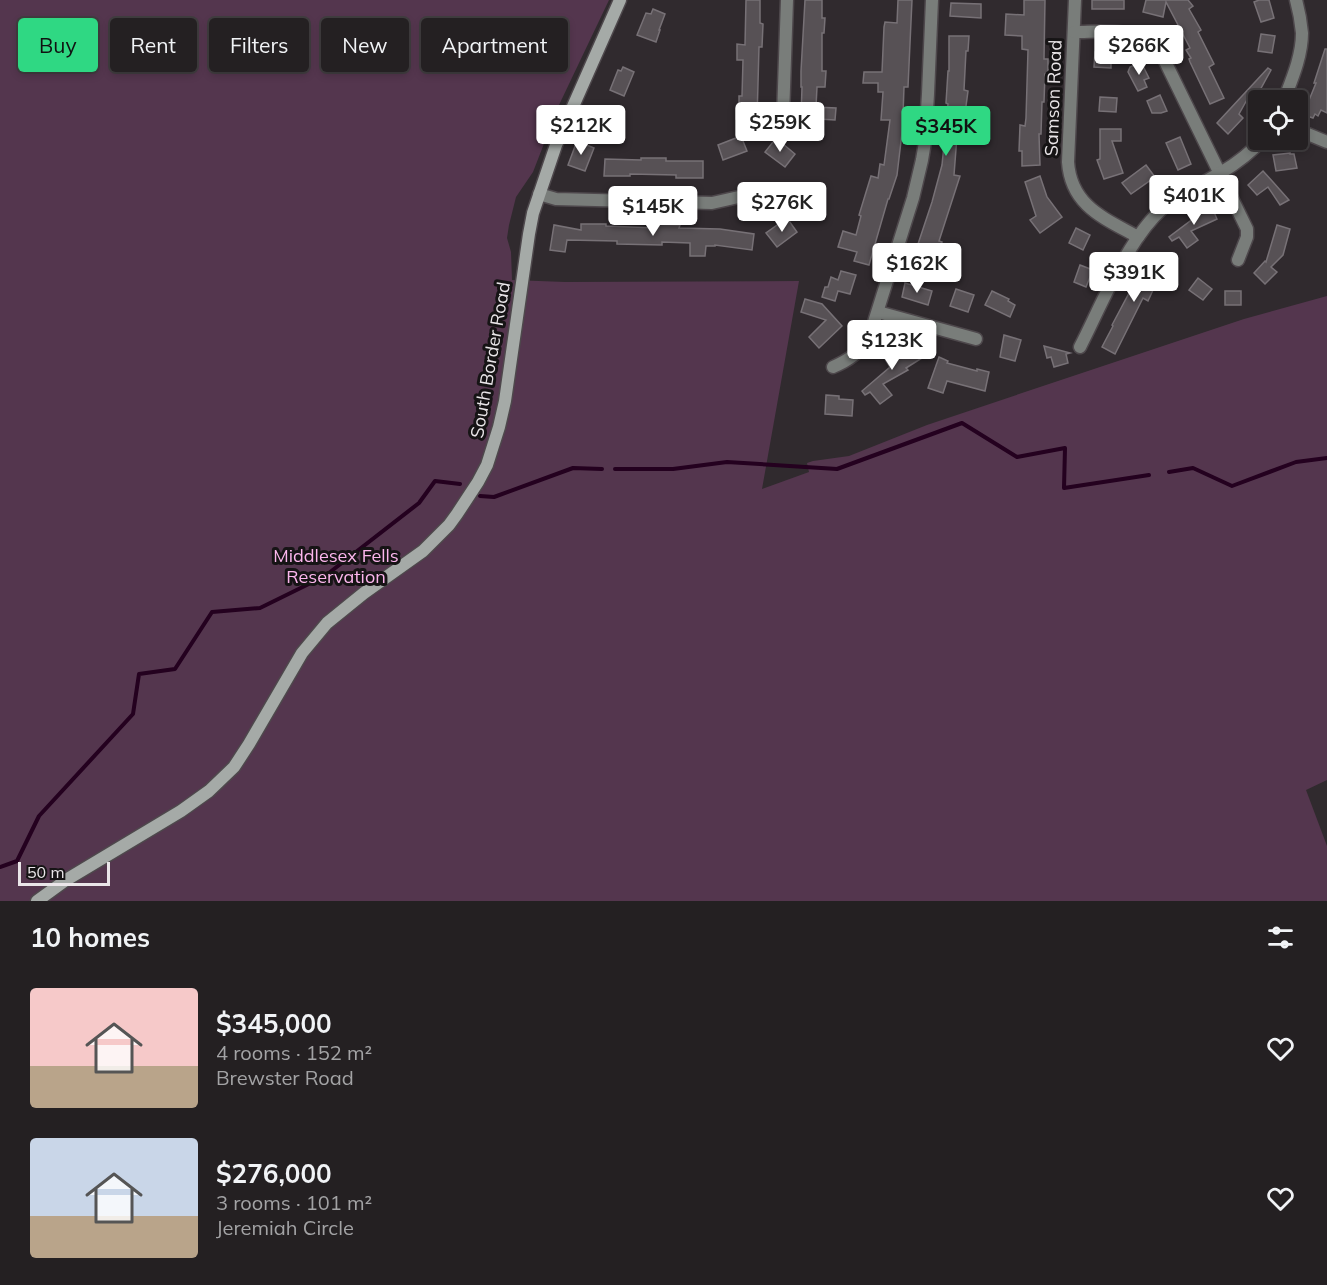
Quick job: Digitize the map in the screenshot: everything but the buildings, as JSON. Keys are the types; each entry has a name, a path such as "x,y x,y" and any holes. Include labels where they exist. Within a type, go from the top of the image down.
{"main road":[{"name":"South Border Road","path":"37,901 66,880 181,811 209,791 234,767 302,653 327,623 423,550 449,525 478,482 500,427 529,234 539,194 553,153 620,0"}],"street":[{"path":"783,116 787,0"},
{"path":"833,367 856,355 869,338 913,198 922,160 932,0"},
{"name":"Samson Road","path":"1075,0 1068,162 1071,180 1080,197 1092,210 1137,237"},
{"path":"1287,90 1300,45 1301,29 1296,0"},
{"path":"1074,32 1129,33 1142,36 1154,44 1165,59 1247,229 1247,237 1238,260"},
{"path":"1308,134 1327,142"},
{"path":"1080,346 1137,237 1162,210 1179,196 1221,173 1251,150"},
{"path":"539,194 556,199 712,203 752,194"},
{"path":"878,312 976,339"}],"green space":[{"name":"Middlesex Fells Reservation","path":"0,0 609,0 559,105 533,172 516,197 507,238 511,252 512,280 565,282 799,281 762,489 809,472 807,463 849,456 927,425 1037,388 1244,319 1327,296 1327,780 1306,790 1327,846 1327,901 0,901"}],"waterway":[{"path":"615,469 673,469 727,462 837,469 962,423 1017,457 1065,448 1064,488 1149,475"},
{"path":"1169,472 1193,468 1232,486 1296,462 1327,458"},
{"path":"480,496 494,497 573,468 602,469"},
{"path":"0,867 17,861 39,816 133,714 139,674 175,669 212,612 260,608 325,576 419,503 435,481 460,484"}]}
